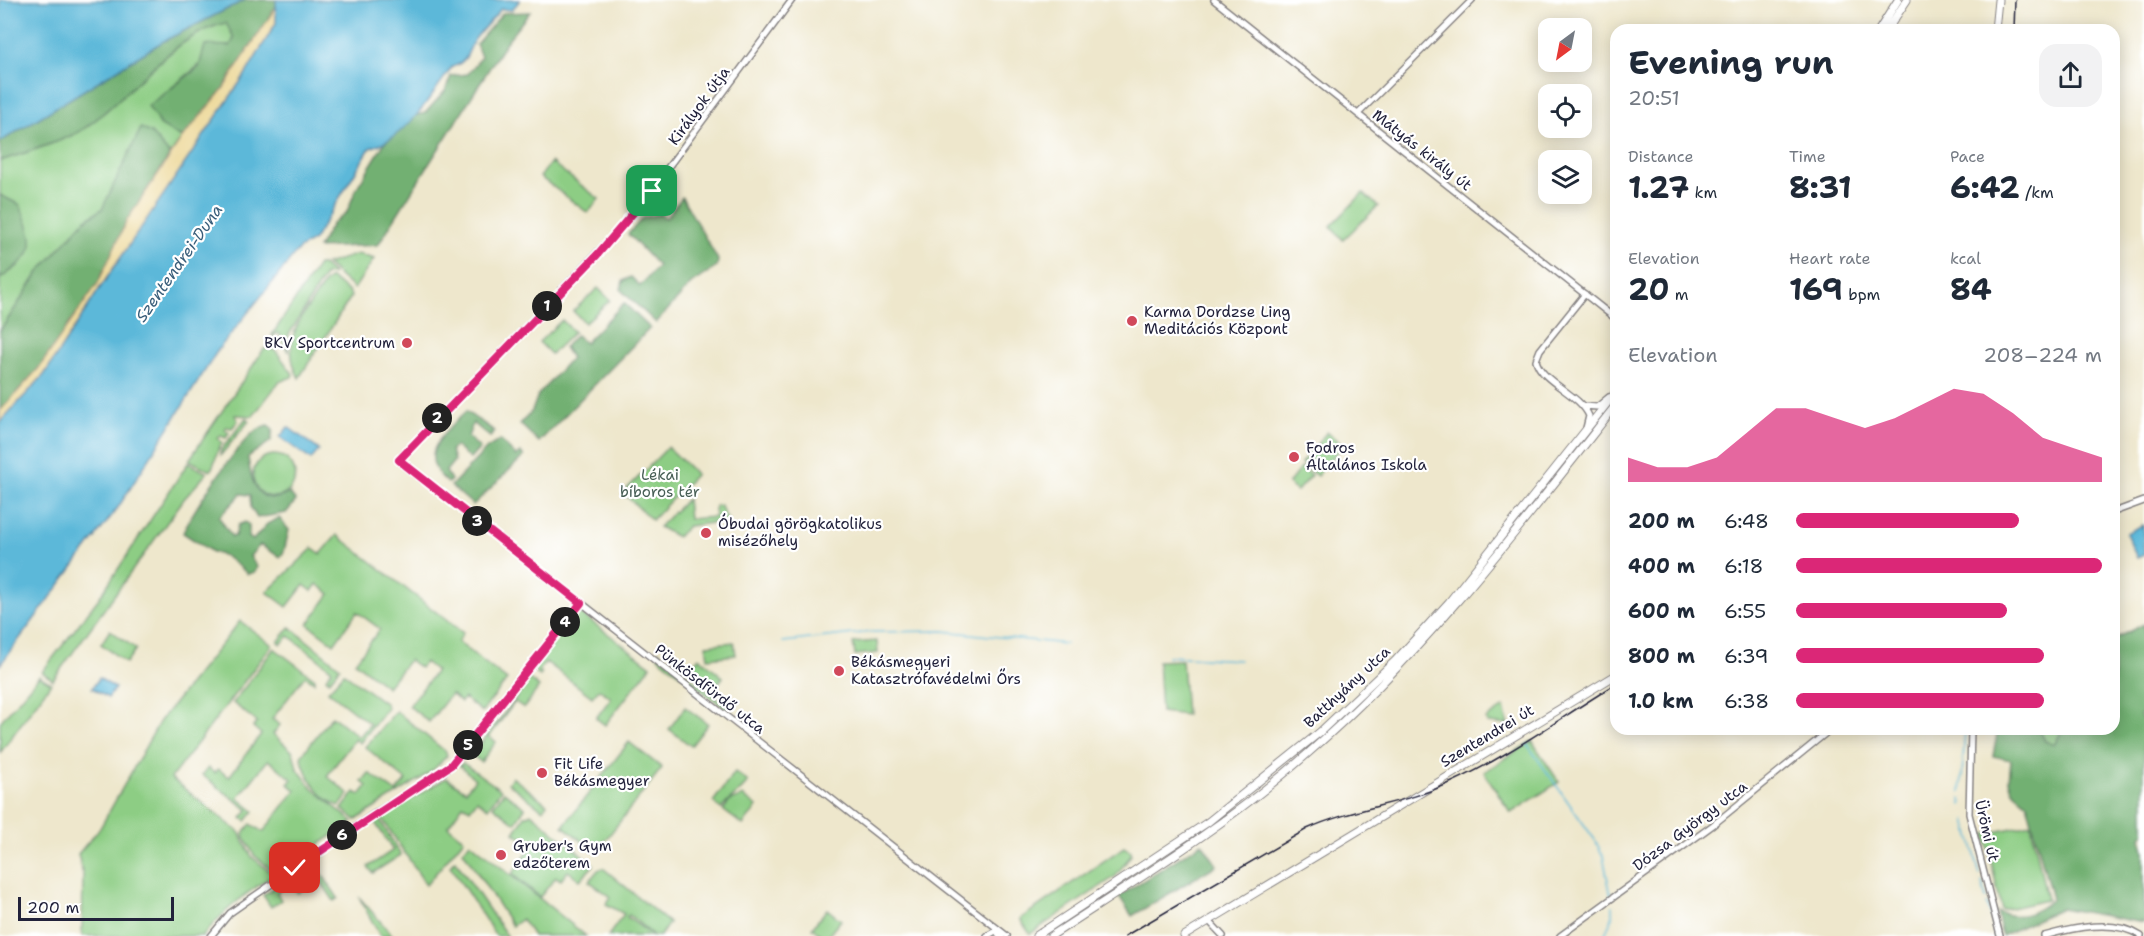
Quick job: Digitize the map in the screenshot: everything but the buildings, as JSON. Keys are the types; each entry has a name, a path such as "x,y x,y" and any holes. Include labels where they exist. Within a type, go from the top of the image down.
{"main road":[{"path":"1883,24 1898,0"},
{"path":"1891,24 1907,0"},
{"path":"1996,24 1998,0"},
{"name":"Batthyány utca","path":"1036,936 1208,822 1271,774 1327,725 1395,661 1449,602 1610,399"},
{"name":"Batthyány utca","path":"1051,936 1217,826 1340,725 1407,659 1452,610 1610,412"},
{"name":"Szentendrei út","path":"1209,921 1610,679"},
{"path":"1184,936 1209,921"}],"street":[{"name":"Királyok útja","path":"399,460 632,216 792,0"},
{"name":"Mátyás király út","path":"1214,0 1610,314"},
{"path":"1358,114 1472,0"},
{"path":"1584,432 1589,416 1583,406 1538,367 1536,357 1585,294"},
{"path":"1583,406 1597,407 1610,397"},
{"name":"Pünkösdfürdő utca","path":"399,460 999,933 1007,936"},
{"path":"2120,510 2144,501"},
{"path":"211,936 230,913 375,813 443,772 460,755 581,603"},
{"name":"Dózsa György utca","path":"1560,936 1611,901 1744,801 1824,735"},
{"name":"Ürömi út","path":"1971,735 1968,814 2000,936"},
{"path":"1209,921 1223,936"},
{"path":"2044,936 2089,926 2131,931 2141,936"},
{"path":"987,936 999,933"}],"green space":[{"path":"245,0 276,0 277,5 223,89 182,138 161,126 148,106 199,67 205,45 230,46 234,38 226,23 206,29 187,40 82,130 54,143 0,161 0,142 162,42"},
{"path":"530,12 506,42 378,245 318,248 332,224 347,212 356,189 390,134 405,118 425,113 445,91 451,76 468,74 481,57 476,44 503,13"},
{"path":"226,23 235,38 230,46 223,46 149,106 161,126 182,138 170,155 151,133 102,209 85,220 39,272 0,331 0,279 18,266 20,205 0,195 0,161 54,143 82,130 187,40"},
{"path":"141,128 151,133 170,155 127,220 98,283 38,369 0,411 0,331 39,272 85,220 102,209"},
{"path":"551,162 599,199 588,213 540,177"},
{"path":"1363,193 1378,206 1343,240 1331,226"},
{"path":"0,195 20,205 29,230 31,247 22,262 0,279"},
{"path":"682,197 718,260 717,266 691,284 656,323 621,290 623,281 631,277 640,286 658,266 628,234 643,218 660,214 666,218"},
{"path":"358,254 374,259 354,289 326,264"},
{"path":"318,265 323,265 333,274 325,275 288,336 288,352 279,333 273,335 276,341 272,335"},
{"path":"331,278 350,293 351,297 299,378 293,364 292,339 302,317 325,282"},
{"path":"598,288 610,300 585,323 573,311"},
{"path":"624,303 650,328 539,442 520,424 532,411 538,395 571,358 564,347 576,335 585,343"},
{"path":"562,320 574,332 551,354 539,342"},
{"path":"270,348 276,351 293,374 292,377 279,382 253,416 235,415 238,421 232,428 226,427 225,430 229,433 226,438 221,436 218,438 222,443 210,471 189,460 264,349"},
{"path":"466,411 495,432 490,437 473,423 468,437 480,448 470,459 455,446 451,450 454,461 446,471 451,480 448,483 438,473 433,463 433,454 442,437"},
{"path":"246,418 249,421 221,455 221,450"},
{"path":"268,425 273,429 271,441 248,457 251,476 258,491 263,495 270,498 290,493 296,501 286,513 257,518 251,508 250,495 241,494 219,517 232,537 235,536 238,525 245,522 249,525 249,537 253,540 267,524 279,518 289,530 284,552 280,557 260,545 250,556 257,567 255,572 248,574 225,556 212,552 183,533 205,495 237,450 255,431"},
{"path":"1327,432 1343,445 1317,476 1301,463"},
{"path":"500,440 516,456 521,453 524,456 473,505 451,486 487,448"},
{"name":"Lékai bíboros tér","path":"668,447 696,474 652,520 623,493"},
{"path":"274,455 289,461 295,476 289,491 274,497 259,491 253,476 259,461"},
{"path":"188,463 207,473 184,499 53,680 42,672 99,598"},
{"path":"1301,467 1311,475 1297,491 1288,484"},
{"path":"687,499 689,519 715,517 715,506 720,505 728,521 688,526 677,537 659,527"},
{"path":"337,535 463,633 458,642 507,680 482,712 464,698 461,702 451,694 429,722 409,706 436,671 425,662 420,668 409,660 387,687 355,662 380,629 357,612 334,644 308,624 330,594 317,584 312,591 304,585 287,607 267,592 313,548 321,554"},
{"path":"575,613 580,613 651,666 605,725 596,718 611,698 599,689 592,697 546,662 539,671 542,673 540,676 533,671 533,666"},
{"path":"240,621 272,645 171,778 239,832 252,857 274,875 236,903 203,936 82,936 83,875 78,854 100,828 160,721"},
{"path":"2144,624 2144,712 2140,715 2144,721 2144,832 2141,837 2144,851 2144,923 2061,908 2002,936 1997,912 2012,915 2026,914 2052,899 2027,803 2012,790 2009,780 2011,760 1993,756 1997,735 2042,735 2045,741 2054,745 2060,735 2120,735 2120,636"},
{"path":"290,627 340,667 329,681 326,678 332,670 289,636 281,644 278,642"},
{"path":"110,630 136,649 126,663 101,644"},
{"path":"877,641 878,653 855,655 853,643"},
{"path":"734,642 736,655 708,658 706,645"},
{"path":"274,648 315,679 314,682 305,676 272,719 280,725 273,734 293,752 297,768 312,788 353,822 276,873 254,855 243,834 251,824 263,832 296,790 288,784 292,779 268,760 238,798 254,811 246,821 242,818 248,810 202,775 208,768 215,773 218,769 229,777 261,734 253,727 257,722 233,703"},
{"path":"659,651 661,655 730,708 728,711 658,657"},
{"path":"699,657 723,677 714,689 689,669"},
{"path":"1182,660 1186,715 1161,712 1158,661"},
{"path":"344,673 386,704 387,708 360,743 355,739 327,776 349,794 340,806 326,799 315,787 306,772 301,756 332,716 359,737 370,724 328,691"},
{"path":"39,676 51,683 0,753 0,722"},
{"path":"528,678 539,687 524,708 515,702 489,737 496,742 481,762 472,755 525,686 521,682"},
{"path":"685,707 708,724 691,746 669,729"},
{"path":"1504,707 1508,725 1487,723 1486,719"},
{"path":"396,711 446,752 447,756 431,772 356,820 342,809 355,792 360,795 367,786 362,782 369,773 396,792 406,780 365,747"},
{"path":"2042,735 2060,735 2054,745 2045,741"},
{"path":"1532,741 1559,782 1511,813 1484,772"},
{"path":"629,742 662,768 596,852 563,826"},
{"path":"463,763 501,790 488,808 477,800 470,809 463,805 448,826 464,839 426,885 381,817 446,778 466,791 475,779 459,765"},
{"path":"735,772 748,782 721,809 713,802"},
{"path":"512,777 547,804 543,810 508,783"},
{"path":"504,792 525,808 515,823 493,806"},
{"path":"743,796 757,807 743,825 723,810 730,801"},
{"path":"531,813 594,865 580,880 568,871 561,880 556,877 540,897 512,874 534,844 524,836 522,838 514,833 525,816"},
{"path":"378,817 401,855 373,873 368,867 393,850 374,821 314,862 338,898 334,901 309,864"},
{"path":"2031,824 2047,900 2002,910 1985,834"},
{"path":"470,842 586,936 533,936 522,919 512,926 463,851"},
{"path":"1202,843 1217,865 1132,916 1119,896"},
{"path":"1124,847 1131,851 1131,855 1116,876 1030,934 1020,919"},
{"path":"455,860 507,936 496,936 450,866"},
{"path":"603,868 669,923 660,936 654,936 629,915 627,917 653,936 608,936 624,914 606,904 611,897 589,881 598,870"},
{"path":"298,872 308,886 298,893 291,883 277,893 281,900 271,907 263,895"},
{"path":"359,897 393,936 380,936"},
{"path":"827,909 841,920 828,936 822,936 812,928"}],"sand":[{"path":"277,5 276,23 247,72 100,288 44,375 0,422 0,411 38,369 98,283 127,220 182,138 223,89"}],"water":[{"path":"0,0 245,0 162,42 0,142"},
{"name":"Szentendrei-Duna","path":"276,0 520,0 512,10 501,9 475,39 465,59 452,67 417,115 406,126 383,143 370,148 314,240 299,249 218,350 119,506 0,665 0,422 44,375 100,288 247,72 276,23"},
{"path":"288,427 319,450 311,460 280,437"},
{"path":"2143,525 2144,555 2137,558 2126,533"},
{"path":"99,678 115,688 108,698 92,688"}],"waterway":[{"path":"783,642 871,632 943,631 1066,644"},
{"path":"1168,656 1240,660"},
{"path":"1961,792 1965,735"},
{"path":"1527,744 1595,840"},
{"path":"1961,799 1962,805"},
{"path":"1966,820 1980,875"},
{"path":"1596,842 1603,856 1611,896"},
{"path":"1982,882 1986,898"},
{"path":"1987,904 1995,935"},
{"path":"1604,936 1612,919 1612,906"}],"tram line":[{"path":"2014,24 2015,0"},
{"path":"1125,936 1307,829 1342,816 1433,790 1471,773 1610,688"}],"place":[{"name":"Karma Dordzse Ling Meditációs Központ","path":"1132,321"},
{"name":"BKV Sportcentrum","path":"407,343"},
{"name":"Fodros Általános Iskola","path":"1294,457"},
{"name":"Óbudai görögkatolikus misézőhely","path":"706,533"},
{"name":"Békásmegyeri Katasztrófavédelmi Őrs","path":"839,671"},
{"name":"Fit Life Békásmegyer","path":"542,773"},
{"name":"Gruber's Gym edzőterem","path":"501,855"}],"route":[{"path":"295,868 375,813 451,765 581,603 399,460 597,255 652,191"}]}
